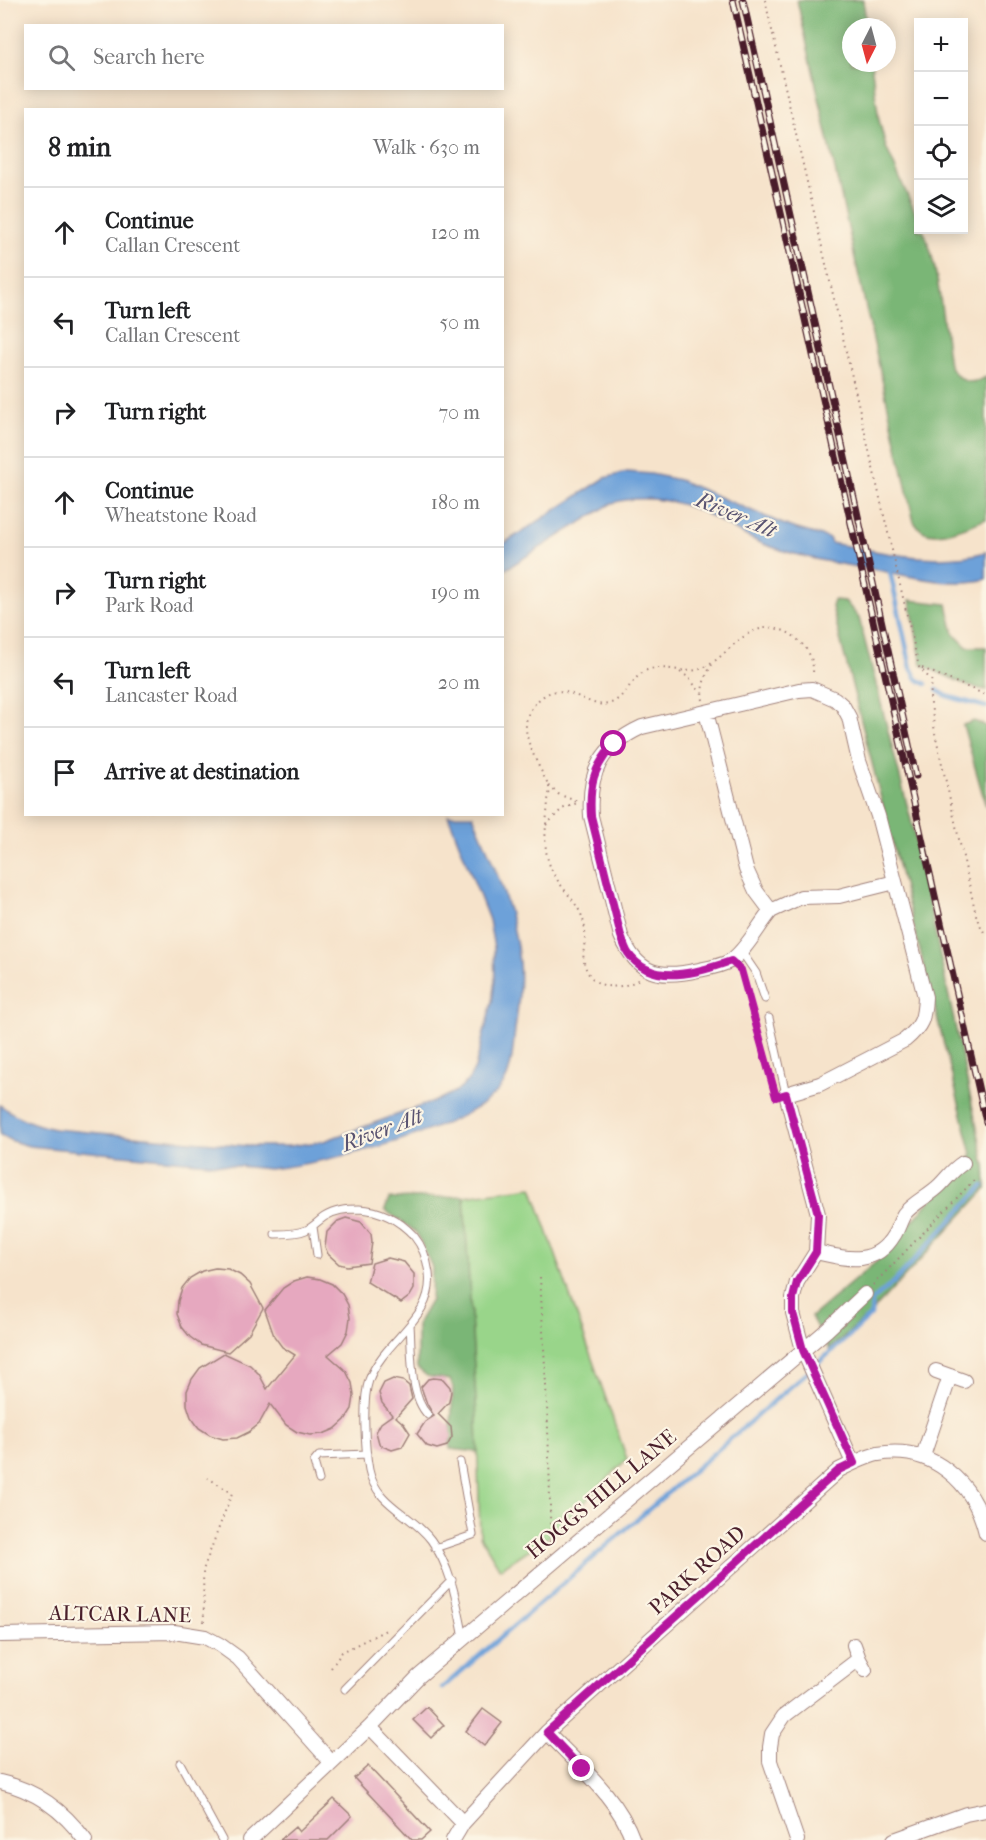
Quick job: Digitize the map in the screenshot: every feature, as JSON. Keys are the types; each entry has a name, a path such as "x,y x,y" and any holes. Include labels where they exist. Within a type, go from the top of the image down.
{"street":[{"path":"854,1463 803,1350 793,1313 793,1298 797,1282 816,1252 818,1214 786,1094 820,1084 905,1040 916,1031 922,1021 925,997 878,816 859,761 849,717 843,706 835,699 812,689 799,690 642,727 627,734 614,744 603,756 594,772 591,787 591,816 621,936 628,953 640,965 651,971 667,975 683,974 736,956 771,911 801,897 839,896 895,882"},
{"path":"706,711 746,869 756,891 771,911"},
{"path":"816,1252 846,1258 868,1258 883,1250 904,1215 915,1203 941,1185 951,1171 963,1162"},
{"name":"HOGGS HILL LANE","path":"250,1840 370,1727 418,1677 828,1330 865,1294"},
{"path":"936,1371 964,1381"},
{"path":"923,1456 950,1377"},
{"name":"PARK ROAD","path":"453,1840 463,1823 547,1732 839,1470 878,1454 905,1453 923,1456 949,1472 967,1490 986,1533"},
{"name":"ALTCAR LANE","path":"0,1635 174,1632 204,1637 238,1658 332,1762"},
{"path":"796,1840 770,1761 772,1734 784,1716 862,1664 854,1645"},
{"path":"370,1727 463,1823"},
{"path":"547,1732 606,1795 626,1821 633,1840"},
{"path":"0,1782 15,1785 55,1808 72,1822 85,1840"},
{"path":"894,1840 966,1814 986,1810"}],"lane":[{"path":"736,956 756,973 765,999"},
{"path":"769,1018 786,1094"},
{"path":"275,1234 304,1231 342,1209 362,1209 381,1212 398,1221 421,1245 428,1264 430,1282 428,1298 410,1324 383,1354 368,1382 365,1397 367,1454 374,1486 383,1498 430,1539 452,1580 464,1638"},
{"path":"313,1227 317,1255"},
{"path":"410,1324 415,1391 418,1402 428,1414"},
{"path":"319,1480 314,1462 319,1456 367,1454"},
{"path":"435,1548 473,1535 460,1462"},
{"path":"345,1689 452,1580"},
{"path":"180,1763 222,1840"}],"path":[{"path":"765,0 919,667 933,681 930,697 934,733 977,919 986,936"},
{"path":"706,711 702,694 707,672 715,661 741,638 757,629 784,630 807,649 814,664 812,689"},
{"path":"546,825 562,809 579,802 558,794 549,786 525,729 528,715 536,702 546,694 556,691 568,692 594,704 607,705 616,701 636,676 649,669 691,672 715,661"},
{"path":"919,667 986,695"},
{"path":"677,671 688,677 702,694"},
{"path":"549,786 545,850 549,866 558,882 574,900 583,917 584,963 589,973 598,982 610,988 621,988 651,971"},
{"path":"736,956 745,979 767,1065"},
{"path":"865,1294 977,1177"},
{"path":"540,1277 549,1437 550,1565"},
{"path":"204,1637 203,1570 232,1493 208,1478"},
{"path":"331,1668 342,1652 394,1626 410,1622"}],"green space":[{"path":"797,0 863,0 866,18 842,18 842,72 872,72 879,120 886,147 914,210 914,234 924,234 933,260 949,365 956,375 969,382 986,377 986,519 939,534 925,532 914,522"},
{"path":"834,600 845,601 859,618 911,820 985,1165 986,1189 868,1316 829,1349 811,1317 877,1261 972,1154 832,607"},
{"path":"910,600 947,604 954,634 967,647 986,647 986,690 968,686 922,665"},
{"path":"974,721 986,726 986,806 963,725"},
{"path":"532,1187 627,1459 556,1532 500,1569 480,1536 477,1430 464,1196"},
{"path":"464,1196 478,1452 450,1449 453,1386 450,1380 427,1376 417,1368 417,1324 431,1300 432,1267 416,1232 385,1210 389,1199"}],"water":[{"name":"River Alt","path":"627,472 679,480 790,527 829,538 831,543 928,558 948,558 986,552 986,579 945,582 807,557 759,542 698,510 674,502 649,499 612,503 504,570 504,543 605,478"},
{"name":"River Alt","path":"448,816 473,816 488,850 513,924 519,962 519,988 511,1061 506,1079 491,1097 466,1113 434,1128 361,1152 269,1169 29,1146 0,1135 0,1105 26,1120 54,1129 248,1146 290,1146 324,1141 438,1100 460,1089 475,1068 492,1002 495,979 494,948 489,920"}],"building":[{"path":"346,1218 361,1222 371,1234 369,1263 347,1266 339,1264 328,1254 325,1247 327,1232 338,1221"},
{"path":"388,1258 404,1262 414,1274 414,1289 410,1296 401,1303 367,1282 372,1263"},
{"path":"215,1268 228,1269 240,1275 250,1284 263,1308 249,1333 228,1352 201,1345 190,1337 182,1327 177,1314 182,1288 190,1278 202,1271"},
{"path":"307,1277 332,1284 342,1294 348,1305 350,1318 348,1331 342,1343 328,1355 346,1371 352,1383 354,1396 352,1409 345,1420 335,1429 323,1434 310,1435 297,1432 286,1425 270,1404 259,1424 237,1438 223,1439 199,1428 191,1417 187,1405 187,1391 200,1368 224,1353 250,1365 259,1374 267,1389 295,1355 282,1347 274,1336 265,1310 283,1288"},
{"path":"393,1379 403,1381 409,1386 412,1399 396,1417 410,1433 402,1447 392,1450 379,1443 376,1432 381,1423 392,1415 382,1403 379,1393 384,1383"},
{"path":"428,1379 443,1379 451,1392 449,1402 438,1414 451,1427 452,1437 447,1446 437,1449 427,1446 417,1434 425,1422 434,1416 421,1387"},
{"path":"427,1707 444,1725 431,1738 413,1720"},
{"path":"483,1709 502,1723 484,1746 466,1731"},
{"path":"368,1766 430,1832 421,1840 412,1840 354,1778"},
{"path":"334,1799 352,1816 328,1840 280,1840 295,1827 299,1832"}],"waterway":[{"path":"889,567 911,668 917,679 926,684"},
{"path":"937,690 947,696 986,707"},
{"path":"442,1688 848,1337 871,1315 872,1301 894,1282 983,1186"}],"railway":[{"path":"733,0 986,1122"},
{"path":"743,0 916,776"}],"route":[{"path":"582,1769 547,1732 839,1470 854,1463 797,1332 793,1298 797,1282 816,1252 818,1214 786,1094 776,1097 745,979 741,970 731,961 683,974 667,975 651,971 640,965 628,953 621,936 591,816 590,802 594,772 603,756 614,744"}]}
